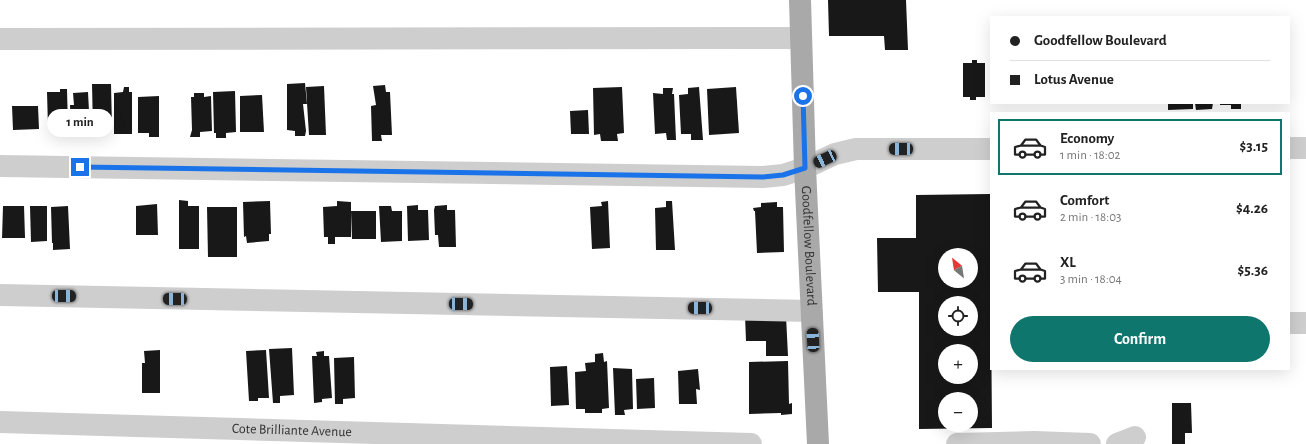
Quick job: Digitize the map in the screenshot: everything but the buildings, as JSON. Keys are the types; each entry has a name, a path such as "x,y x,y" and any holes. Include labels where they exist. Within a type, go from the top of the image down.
{"main road":[{"name":"Goodfellow Boulevard","path":"800,0 805,168 818,444"}],"street":[{"path":"0,40 801,38"},
{"path":"1290,148 1306,148"},
{"path":"0,166 763,177 783,175 805,168 835,154 856,149 990,149"},
{"path":"0,295 811,310"},
{"path":"1290,323 1306,323"},
{"name":"Cote Brilliante Avenue","path":"0,422 751,444"},
{"path":"957,444 1034,442 1090,444"}],"route":[{"path":"80,167 763,177 783,175 805,168 803,96"}]}
